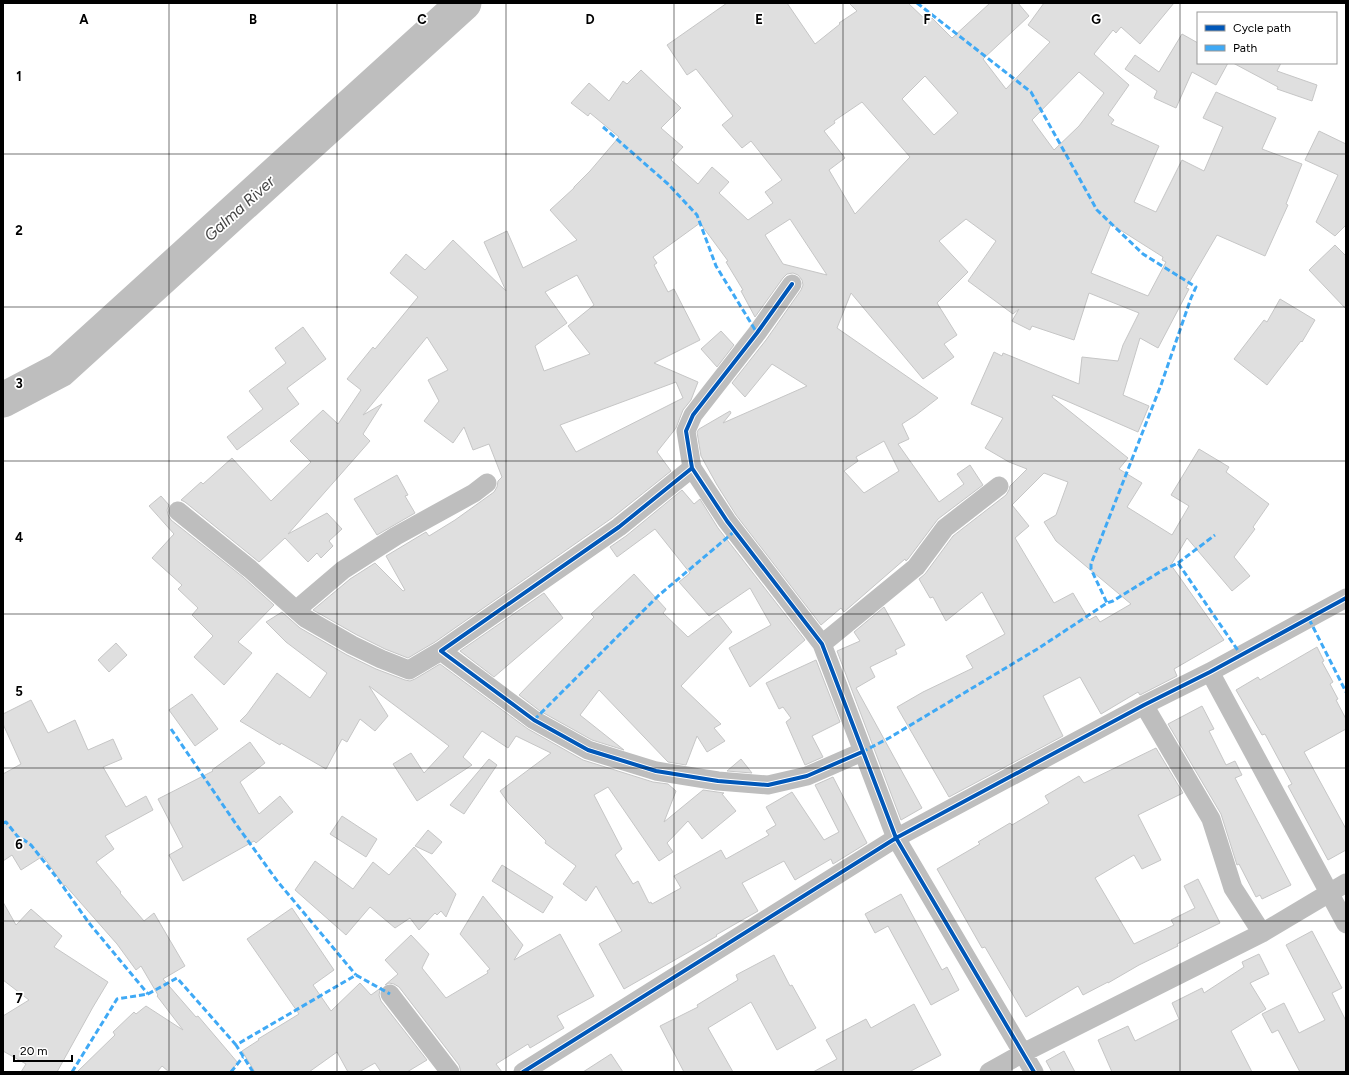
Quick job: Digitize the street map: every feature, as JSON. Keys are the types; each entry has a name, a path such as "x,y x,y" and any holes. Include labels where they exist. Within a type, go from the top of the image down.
{"street":[{"path":"792,284 757,333 693,415 686,431 692,468 727,521 822,644 896,838 1034,1072"},
{"path":"178,511 250,569 305,618 352,645 409,670 441,651 619,527 692,468"},
{"path":"296,610 343,570 396,536 474,493 487,483"},
{"path":"822,644 916,567 945,528 999,486"},
{"path":"523,1072 896,838 1144,705 1210,672 1346,598"},
{"path":"441,651 534,720 588,750 656,771 718,781 768,786 807,776 862,752"},
{"path":"1210,672 1346,924"},
{"path":"1144,705 1211,819 1234,888 1262,933"},
{"path":"989,1072 1023,1053 1262,933 1346,883"},
{"path":"390,994 450,1072"}],"building":[{"path":"727,3 787,3 815,44 840,24 839,23 857,11 849,3 908,3 928,22 932,18 952,38 990,3 1018,3 1029,16 983,59 1006,89 1050,42 1028,25 1044,3 1174,3 1140,44 1121,27 1116,33 1113,30 1094,54 1129,85 1108,115 1114,120 1111,124 1159,146 1134,202 1156,212 1182,160 1204,171 1223,127 1203,118 1216,92 1276,118 1262,149 1302,164 1286,204 1288,205 1265,256 1217,235 1186,288 1189,289 1158,348 1140,338 1123,395 1149,406 1138,432 1053,395 1052,397 1128,458 1119,469 1142,483 1127,507 1172,535 1189,506 1171,495 1199,449 1229,467 1226,472 1269,504 1253,527 1255,529 1234,557 1250,576 1232,591 1187,538 1171,565 1224,640 1174,669 1177,676 1140,695 1138,692 1101,714 1080,677 1043,696 1063,736 949,797 897,707 923,692 973,668 966,656 1005,634 982,592 946,621 933,597 930,598 919,579 925,574 953,536 1006,495 1010,486 1027,469 1009,462 985,448 1003,418 971,404 994,352 1002,356 1003,353 1079,384 1082,357 1118,361 1123,345 1139,313 1089,293 1074,340 1032,326 1030,330 1012,321 1019,309 1013,314 968,281 996,241 966,219 939,241 968,272 937,303 957,335 944,344 954,357 923,379 851,293 837,328 938,398 902,424 909,439 898,444 939,502 964,484 957,474 970,465 983,485 938,519 906,561 905,559 844,612 841,608 821,625 736,515 701,456 697,432 699,429 730,411 731,413 723,423 807,386 772,364 745,397 732,383 766,340 801,290 803,285 802,280 798,275 793,273 787,274 755,317 741,291 743,290 726,262 728,261 700,223 653,257 657,263 654,265 668,292 674,289 700,340 654,363 698,382 691,400 683,410 676,428 657,452 671,471 612,518 435,642 408,658 385,649 357,635 313,610 350,579 375,563 403,591 405,590 386,556 426,532 429,536 455,520 494,492 498,481 502,477 489,444 473,450 464,427 453,443 424,421 439,401 428,380 448,370 427,337 363,415 382,404 363,434 370,441 288,534 327,513 342,529 329,541 333,546 321,558 317,553 308,562 285,538 259,562 181,500 201,482 203,484 232,458 271,501 311,462 290,441 323,410 338,424 361,390 347,379 373,347 375,349 418,297 390,273 406,254 425,270 453,240 506,291 484,242 507,231 523,268 577,240 550,210 574,188 619,137 590,113 588,116 571,103 589,83 609,101 623,81 627,84 641,70 681,108 661,128 683,147 671,160 698,184 712,167 729,182 719,193 748,220 773,203 765,192 782,180 751,141 742,148 722,125 733,116 696,69 687,75 667,45","holes":["1079,72 1104,93 1079,126 1054,150 1032,120","925,76 958,113 934,135 902,99","862,102 910,157 855,214 829,170 845,158 824,131 835,123 834,121","790,219 827,275 783,264 765,235","1111,224 1163,257 1162,260 1166,262 1148,296 1091,273","577,275 594,305 568,326 590,354 544,371 535,346 567,323 545,292","676,382 683,398 576,452 560,425","884,441 899,471 864,493 844,471 858,461 856,457","1044,473 1068,482 1056,515 1044,522 1056,541 1131,604 1100,622 1096,616 1089,620 1073,593 1054,603 1015,538 1029,526 1012,505"]},
{"path":"1182,34 1197,42 1197,64 1227,64 1216,85 1192,72 1176,108 1154,98 1157,91 1125,69 1135,55 1159,72"},
{"path":"1235,64 1280,64 1277,71 1317,85 1312,101 1277,89 1278,87"},
{"path":"1319,131 1346,144 1346,225 1335,236 1316,222 1338,175 1305,160"},
{"path":"1335,245 1346,256 1346,309 1309,270"},
{"path":"1280,299 1315,320 1302,342 1301,341 1267,385 1234,359 1264,320 1267,322"},
{"path":"303,327 326,359 287,388 299,404 237,450 227,437 263,409 249,391 286,363 275,348"},
{"path":"721,331 734,345 717,367 701,349"},
{"path":"397,475 408,495 405,496 415,513 377,535 354,499"},
{"path":"682,490 694,504 700,499 718,528 805,640 750,687 729,648 771,625 750,588 709,616 679,582 690,573 655,529 617,557 610,547 626,536"},
{"path":"161,496 169,505 167,510 171,520 243,577 274,605 238,642 252,653 224,685 194,657 213,636 192,615 198,608 178,589 182,585 152,558 174,534 149,506"},
{"path":"634,574 666,609 663,613 688,637 718,614 732,632 681,686 721,724 714,728 725,741 707,752 697,736 686,765 668,762 599,690 580,715 624,750 592,740 540,711 519,695 594,617 591,614"},
{"path":"544,593 563,618 494,677 460,651"},
{"path":"884,607 905,645 895,650 897,654 870,667 875,677 856,688 922,808 901,820 837,651 860,641 854,632"},
{"path":"282,612 300,628 347,655 376,669 405,680 410,681 415,679 440,664 528,729 583,760 653,782 668,784 676,791 664,822 703,790 724,793 722,794 736,811 702,839 688,821 667,843 673,852 659,861 608,787 594,795 622,849 615,855 633,884 638,881 649,903 651,902 652,904 681,888 674,876 721,850 726,859 769,835 766,831 776,825 766,807 792,792 824,840 839,832 815,785 833,777 867,843 833,864 831,859 795,880 784,861 742,883 758,911 624,989 599,944 622,931 596,886 586,901 563,884 576,866 545,843 546,841 509,804 500,791 551,753 516,736 508,748 482,731 463,757 472,765 417,801 393,764 411,753 424,773 449,746 369,686 388,716 375,731 360,719 347,742 342,739 326,769 281,743 280,745 240,721 247,714 277,673 310,698 327,673 286,642 266,622"},
{"path":"116,643 127,655 109,672 98,660"},
{"path":"1317,647 1324,661 1322,662 1333,682 1330,684 1338,699 1336,700 1346,719 1346,729 1304,752 1346,829 1346,850 1328,860 1288,786 1292,784 1265,734 1262,735 1236,690 1258,677 1260,680"},
{"path":"816,660 840,722 812,736 823,757 805,765 786,722 791,718 783,707 779,709 766,683"},
{"path":"192,694 218,729 195,746 169,710"},
{"path":"31,700 48,733 75,720 88,750 113,739 122,759 103,767 126,807 146,796 153,810 105,836 114,849 96,862 144,921 154,913 185,966 163,979 196,1017 198,1016 238,1063 229,1072 169,1072 162,1066 157,1072 77,1072 115,1035 113,1032 134,1012 136,1014 146,1006 183,1030 157,996 158,995 141,966 136,970 117,944 65,885 64,886 43,856 21,870 12,855 3,861 3,774 21,764 3,724 3,714"},
{"path":"1202,706 1214,729 1209,731 1226,765 1235,761 1242,775 1235,778 1291,885 1262,899 1260,895 1256,897 1239,864 1237,865 1221,814 1168,724"},
{"path":"250,742 265,763 240,782 259,814 280,796 293,812 256,843 254,841 183,881 169,855 183,847 158,799 213,771 212,770"},
{"path":"1156,748 1183,793 1138,815 1161,860 1142,869 1134,855 1095,878 1134,944 1174,925 1171,920 1195,908 1184,886 1198,879 1220,923 1177,944 1178,946 1083,995 1078,986 1026,1017 985,947 982,948 937,869 980,844 978,842 1010,823 1012,825 1049,803 1045,796 1079,776 1084,783"},
{"path":"489,759 497,765 464,814 450,805"},
{"path":"741,759 752,773 727,771"},
{"path":"342,816 377,839 366,857 330,834"},
{"path":"428,830 442,842 432,854 415,846"},
{"path":"414,847 456,894 446,917 441,911 437,915 435,913 419,930 410,918 395,928 370,907 346,935 295,890 315,861 353,889 373,862 389,875"},
{"path":"502,865 553,897 543,913 492,881"},
{"path":"901,894 942,970 947,967 959,990 931,1005 888,926 875,933 865,914"},
{"path":"483,896 523,945 514,960 560,934 594,996 557,1016 564,1028 530,1048 528,1044 496,1064 502,1072 461,1072 459,1065 399,987 389,983 385,985 398,974 385,960 411,935 429,954 422,968 446,998 488,973 487,971 490,969 460,934"},
{"path":"3,902 16,925 31,909 62,936 54,947 108,982 57,1072 21,1072 26,1064 3,1051 3,1016 29,1000 3,980"},
{"path":"292,908 334,970 313,985 331,1011 360,983 371,995 382,987 379,995 381,1001 427,1060 407,1072 381,1072 375,1063 359,1072 348,1072 337,1052 309,1072 255,1072 242,1051 259,1040 258,1039 299,1014 247,939"},
{"path":"1312,931 1342,988 1332,993 1346,1021 1346,1072 1300,1072 1278,1030 1272,1033 1262,1014 1284,1003 1299,1033 1325,1020 1286,945"},
{"path":"1259,954 1269,974 1250,983 1266,1009 1231,1031 1252,1072 1112,1072 1098,1040 1128,1026 1135,1041 1179,1019 1172,1003 1202,988 1204,993 1244,967 1242,962"},
{"path":"774,955 790,986 792,985 816,1028 777,1050 751,1002 708,1028 733,1072 684,1072 660,1026 698,1007 697,1005 738,980 736,975"},
{"path":"914,1004 941,1055 909,1072 813,1072 837,1059 826,1040 866,1019 871,1028"},
{"path":"1064,1051 1075,1072 1052,1072 1046,1061"},
{"path":"611,1054 623,1072 583,1072"}],"waterway":[{"name":"Galma River","path":"3,400 60,370 464,3"}],"marked path":[{"path":"917,3 1031,92 1097,210 1143,254 1196,287 1161,385 1091,564 1091,569 1107,603"},
{"path":"603,127 668,184 697,215 716,266 757,333"},
{"path":"534,720 658,596 735,531"},
{"path":"1178,563 1215,535"},
{"path":"862,752 889,738 1039,648 1107,603 1113,601 1163,570 1178,563 1241,655"},
{"path":"1309,619 1346,692"},
{"path":"171,729 238,827 278,882 356,975"},
{"path":"3,823 6,822 18,837 31,845 89,923 148,994"},
{"path":"253,1072 236,1045 356,975 390,994"},
{"path":"72,1072 117,999 148,994 177,978 236,1045"},
{"path":"231,1072 243,1057"}],"cycle path":[{"path":"792,284 757,333 693,415 686,431 692,468 727,521 822,644 896,838 1034,1072"},
{"path":"692,468 619,527 441,651 534,720 588,750 656,771 718,781 768,785 807,776 862,752"},
{"path":"523,1072 896,838 1144,705 1210,672 1346,598"}]}
